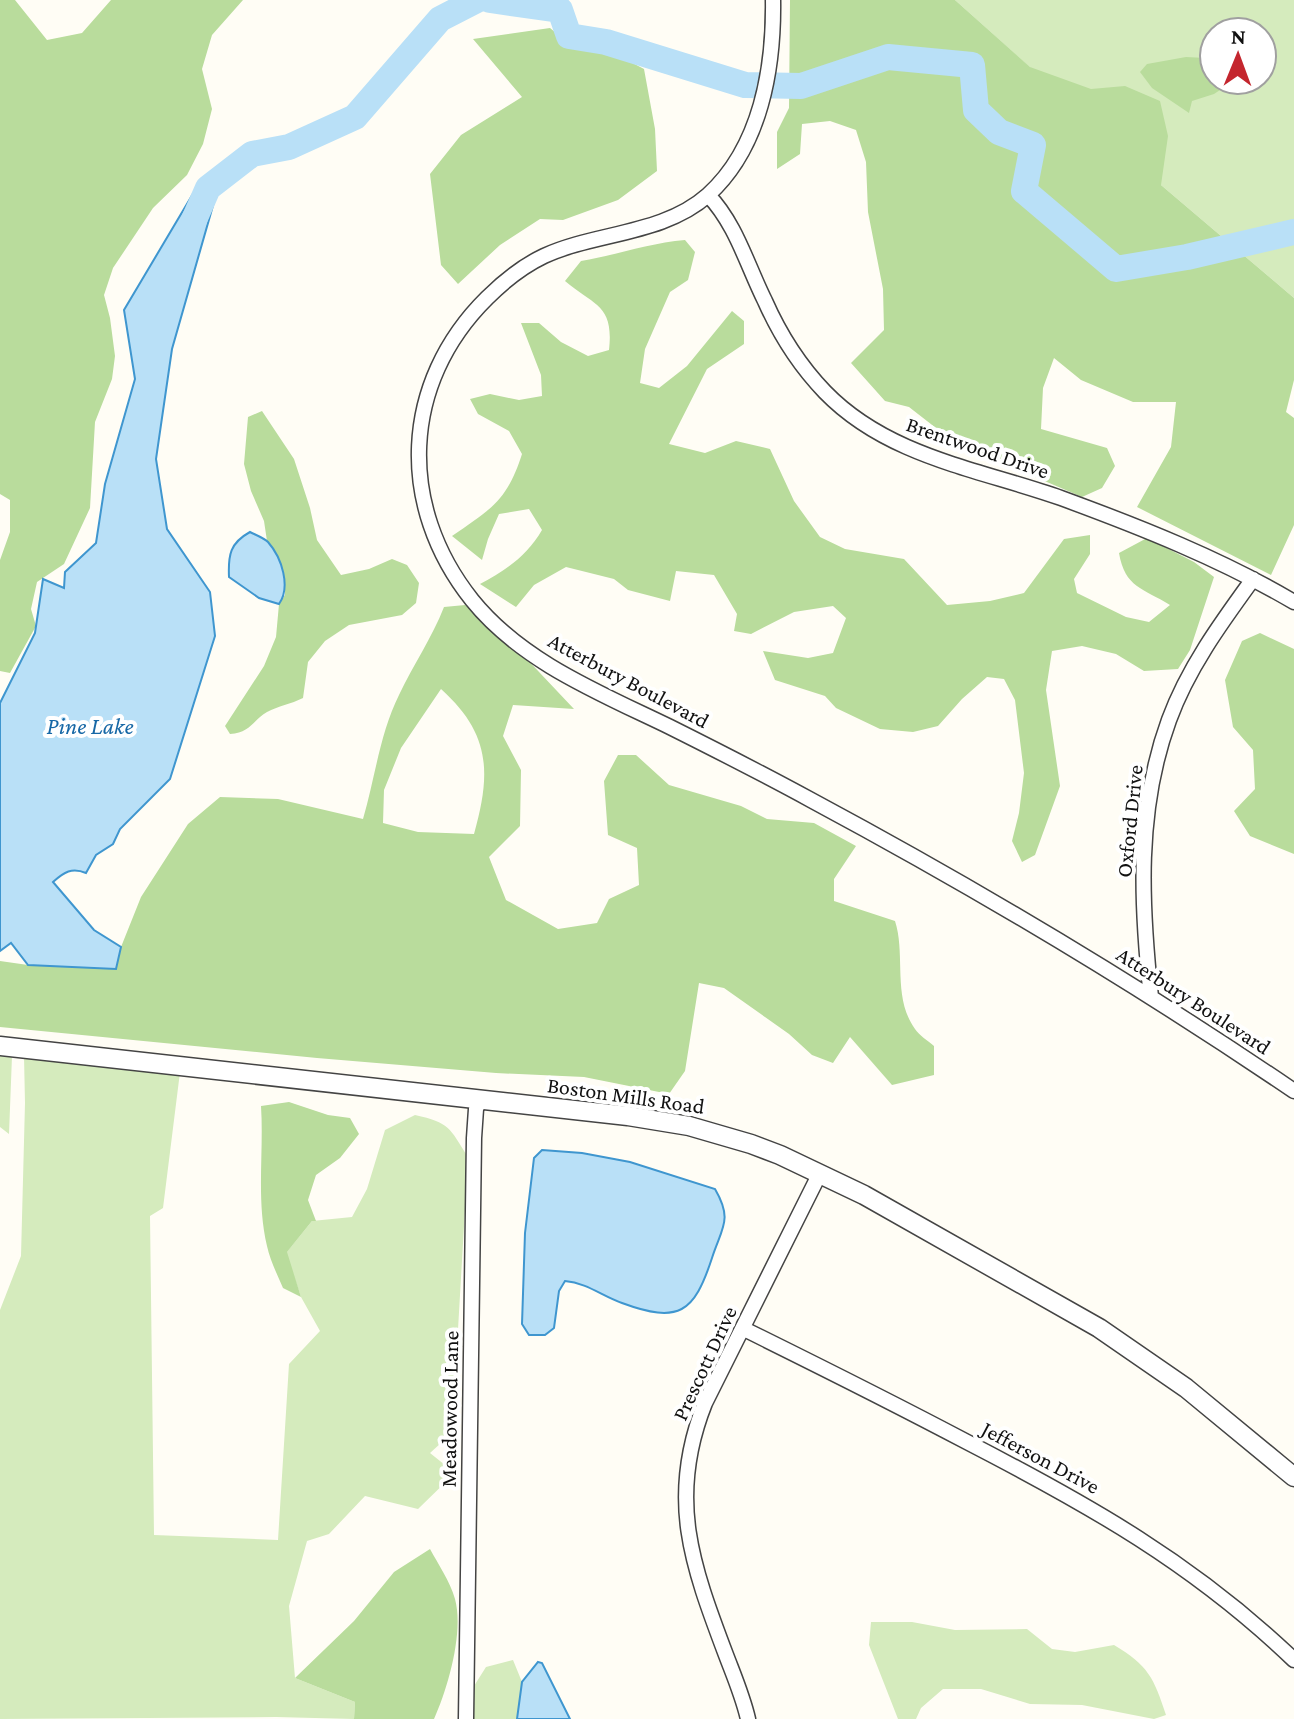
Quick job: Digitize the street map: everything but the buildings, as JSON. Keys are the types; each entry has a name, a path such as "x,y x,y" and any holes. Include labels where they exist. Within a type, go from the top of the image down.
{"street":[{"name":"Atterbury Boulevard","path":"773,0 769,68 764,94 748,138 708,195 645,227 543,256 496,289 455,336 435,374 420,424 420,485 428,521 442,555 477,606 502,632 527,651 593,690 752,769 917,857 1151,997 1294,1091"},
{"name":"Brentwood Drive","path":"708,195 721,208 730,224 765,303 800,363 826,393 856,418 897,444 928,457 1104,514 1171,541 1294,602"},
{"name":"Oxford Drive","path":"1151,997 1143,924 1143,871 1147,811 1154,772 1169,719 1185,684 1203,651 1253,579"},
{"name":"Boston Mills Road","path":"0,1046 628,1116 689,1126 765,1149 890,1209 1099,1328 1186,1388 1294,1477"},
{"name":"Meadowood Lane","path":"466,1719 474,1138 480,1100"},
{"name":"Prescott Drive","path":"748,1719 694,1565 687,1527 689,1465 698,1423 721,1370 819,1175"},
{"name":"Jefferson Drive","path":"744,1329 1108,1517 1228,1602 1294,1660"}],"green space":[{"path":"0,0 15,0 47,40 82,33 111,0 243,0 212,35 202,69 212,109 203,144 187,175 153,208 113,268 104,295 115,356 112,379 95,422 90,508 64,564 37,582 31,609 36,626 10,673 0,671 0,560 10,532 10,500 0,494"},
{"path":"790,0 955,0 1030,67 1091,89 1125,86 1160,101 1168,136 1161,185 1294,298 1294,380 1286,412 1294,418 1294,525 1271,575 1137,507 1171,447 1176,402 1133,402 1081,380 1054,358 1043,388 1041,429 1107,448 1115,466 1102,488 1082,497 954,442 909,407 885,401 851,363 884,330 883,289 868,212 866,162 856,130 830,121 802,124 800,154 777,169 777,132 789,108"},
{"path":"955,0 1294,0 1294,298 1161,185"},
{"path":"550,28 572,46 608,50 644,69 655,129 657,171 618,200 563,220 540,219 500,245 458,284 441,265 430,174 461,135 522,97 473,39"},
{"path":"1198,58 1198,96 1208,96 1192,101 1189,113 1152,88 1140,72 1147,64"},
{"path":"685,240 695,252 688,280 670,292 645,349 640,383 659,388 687,366 732,311 744,321 744,344 707,369 669,444 705,453 736,441 770,449 794,501 820,537 845,549 904,559 947,605 990,601 1024,593 1064,539 1090,535 1090,554 1074,579 1077,593 1126,617 1149,622 1170,605 1137,586 1122,565 1119,553 1147,538 1194,562 1214,577 1190,650 1178,669 1144,671 1116,654 1082,646 1052,651 1046,690 1060,786 1035,855 1022,862 1012,841 1024,773 1015,700 1004,679 987,677 938,726 913,732 880,729 836,708 825,696 775,680 763,651 808,658 833,653 846,618 833,606 794,612 751,634 734,631 737,614 714,575 676,571 670,601 628,590 614,579 566,567 534,585 516,607 480,584 515,562 530,548 542,530 529,509 499,514 482,560 452,536 504,493 522,454 509,431 478,414 470,399 490,394 519,400 542,396 541,375 521,323 539,323 561,342 588,356 609,350 610,335 605,315 565,281 581,261"},
{"path":"262,411 294,459 317,540 341,575 369,569 392,559 407,565 419,583 416,603 402,615 349,625 325,641 308,662 303,698 271,710 247,729 230,734 225,726 264,666 276,637 279,604 285,595 280,564 267,541 264,521 244,464 248,417"},
{"path":"465,605 523,655 574,709 513,705 503,736 521,770 520,826 489,857 506,900 558,929 597,923 609,899 639,885 637,848 608,835 604,781 618,755 636,755 669,785 741,806 767,819 814,823 856,846 834,879 834,901 895,921 904,1003 915,1029 934,1046 934,1075 892,1085 850,1037 833,1063 812,1055 789,1034 724,988 699,983 685,1071 669,1094 584,1077 317,1058 0,1027 0,961 116,969 121,947 141,897 188,824 220,797 278,799 363,819 392,710 444,607","holes":["441,689 470,722 483,756 483,792 474,834 418,832 383,823 384,790 401,748"]},
{"path":"1260,633 1294,649 1294,854 1250,836 1234,811 1255,789 1253,750 1233,727 1225,680 1242,641"},
{"path":"0,1054 12,1056 9,1134 0,1127"},
{"path":"24,1056 180,1072 163,1208 150,1216 154,1535 278,1540 289,1364 320,1331 301,1297 286,1253 312,1221 352,1217 367,1189 385,1130 415,1115 435,1121 448,1128 468,1157 452,1433 430,1453 455,1473 418,1509 365,1496 329,1534 307,1541 289,1606 295,1678 355,1702 354,1719 0,1719 0,1310 21,1256"},
{"path":"289,1102 328,1115 350,1118 359,1134 340,1158 316,1175 308,1200 316,1221 312,1221 287,1252 301,1297 283,1288 268,1251 262,1211 261,1106"},
{"path":"430,1549 450,1586 457,1612 453,1660 434,1719 354,1719 355,1702 295,1678 354,1621 394,1572"},
{"path":"871,1622 912,1622 955,1630 1027,1629 1052,1649 1075,1652 1114,1645 1135,1659 1148,1674 1166,1715 1154,1719 1082,1705 1030,1704 981,1689 943,1689 921,1708 916,1719 898,1719 869,1645"},
{"path":"513,1660 522,1682 517,1719 474,1719 474,1686 486,1667"}],"water":[{"name":"Pine Lake","path":"200,182 216,195 172,349 156,459 167,529 210,592 215,636 170,779 120,829 113,844 96,855 86,873 76,870 68,872 53,882 94,930 121,947 116,969 28,965 11,943 0,951 0,703 35,633 43,579 64,588 65,572 96,543 105,484 135,379 124,310"},
{"path":"250,532 268,542 281,564 284,589 279,604 259,598 229,577 232,550"},
{"path":"542,1150 582,1153 630,1162 715,1189 724,1208 724,1224 705,1277 691,1302 682,1309 658,1313 565,1281 559,1291 554,1328 545,1335 529,1335 522,1324 525,1233 534,1158"},
{"path":"538,1662 542,1663 570,1719 517,1719 522,1682"}],"waterway":[{"path":"194,220 208,188 252,154 289,147 355,117 440,19 477,0"},
{"path":"490,0 560,10 569,36 606,42 745,85 801,86 888,57 972,65 976,110 999,132 1033,145 1024,191 1116,269 1187,257 1294,232"}]}
